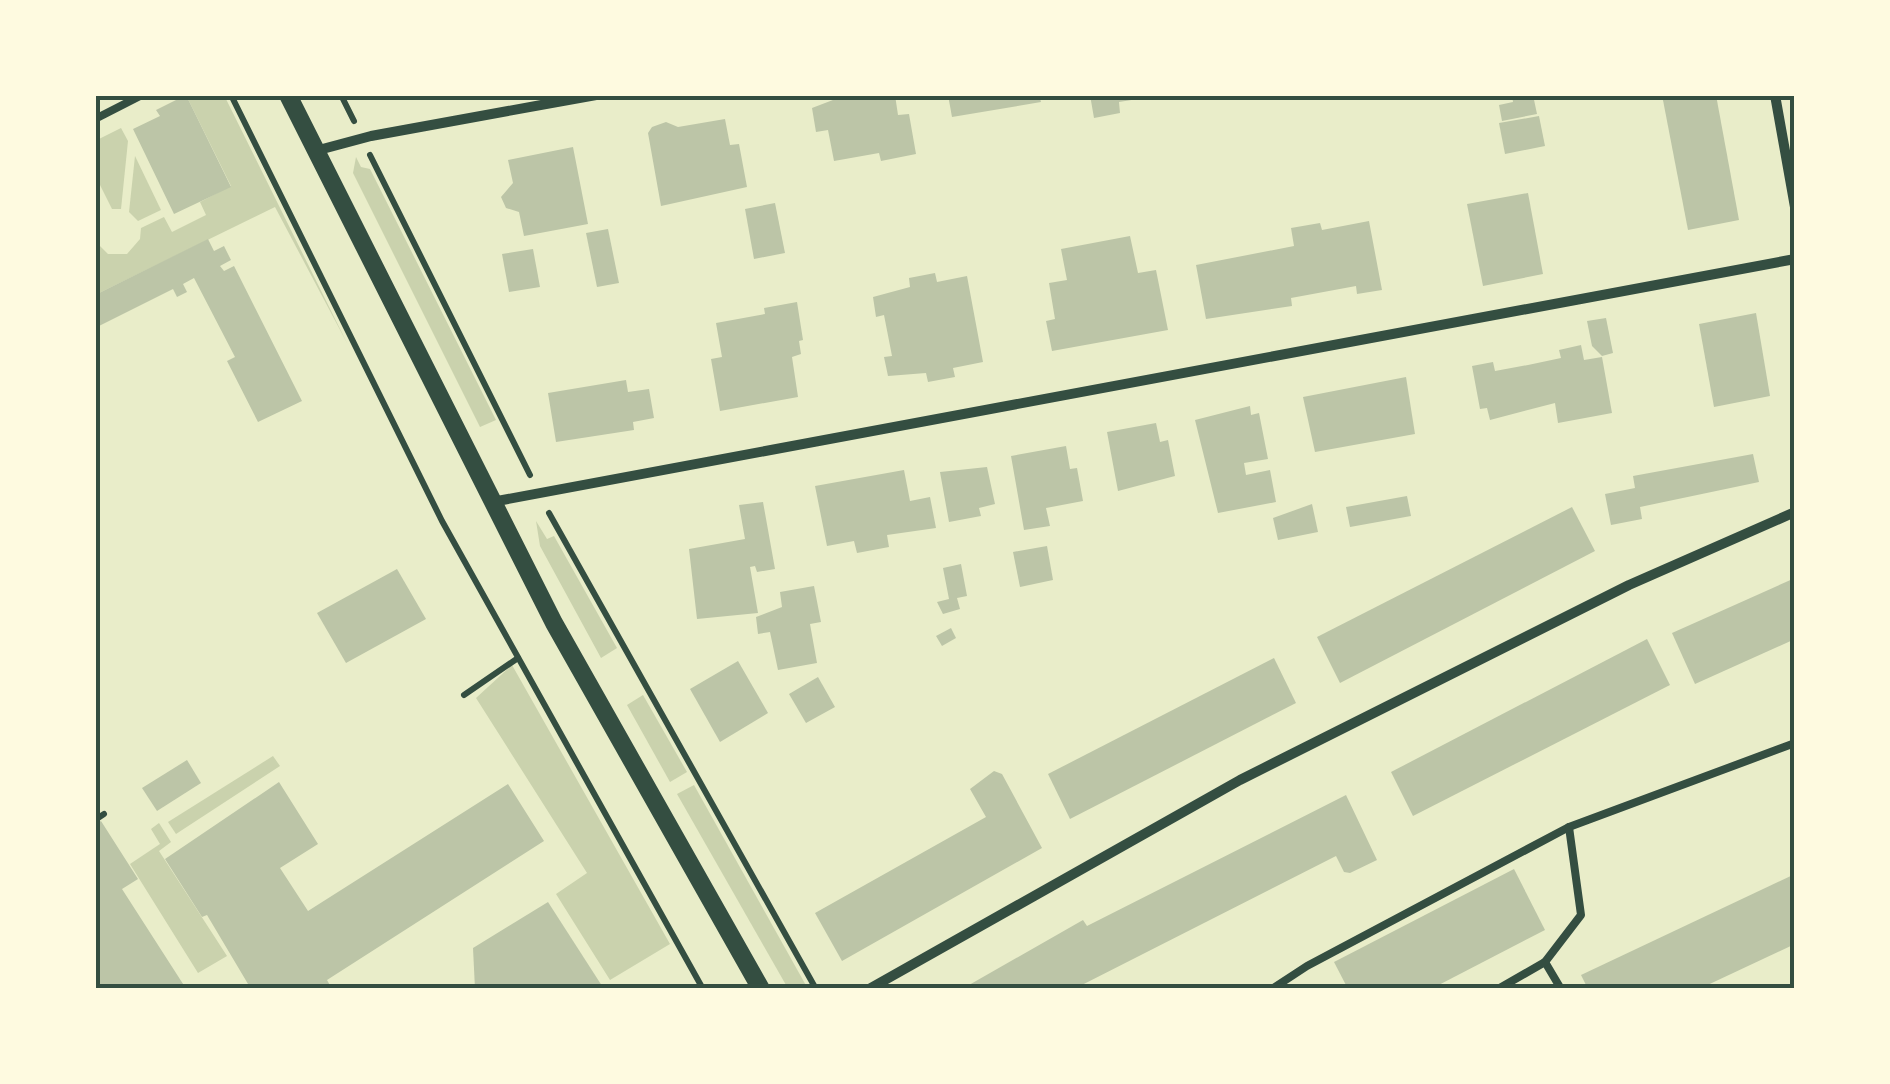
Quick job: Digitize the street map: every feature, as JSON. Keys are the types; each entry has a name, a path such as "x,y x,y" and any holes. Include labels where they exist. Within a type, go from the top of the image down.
{"street":[{"path":"288,95 554,623 761,989"},
{"path":"315,150 596,95"},
{"path":"1775,95 1795,208"},
{"path":"492,502 1795,260"},
{"path":"869,989 1240,780 1628,586 1795,512"}],"lane":[{"path":"95,119 142,95"},
{"path":"1272,989 1569,827 1795,743"},
{"path":"1498,989 1545,962 1581,915 1569,827"},
{"path":"1545,962 1561,989"},
{"path":"1287,980 1292,989"}],"path":[{"path":"231,95 442,521 703,989"},
{"path":"342,95 538,491 816,989"},
{"path":"464,695 518,658"},
{"path":"95,820 104,814"}],"green space":[{"path":"186,95 224,95 348,345 275,207 95,295 95,241 108,254 127,254 140,239 141,228 164,217 172,232 206,215 200,202 231,186"},
{"path":"121,128 128,141 121,209 112,209 95,175 95,141"},
{"path":"135,156 161,210 138,221 129,212"},
{"path":"356,157 361,167 370,169 496,420 480,427 353,173"},
{"path":"536,521 547,539 554,536 617,648 601,658 540,546"},
{"path":"512,665 670,944 610,980 556,894 587,873 476,698"},
{"path":"643,695 687,772 670,782 627,705"},
{"path":"273,756 280,766 176,834 168,822"},
{"path":"694,785 808,989 786,985 677,794"},
{"path":"159,823 171,842 159,851 227,956 198,973 130,864 160,844 151,829"}],"building":[{"path":"186,95 231,187 174,214 133,129 160,116 156,110"},
{"path":"846,95 895,95 898,115 909,114 916,154 881,161 879,153 834,161 828,130 816,132 812,108"},
{"path":"948,95 1039,95 1041,102 952,117"},
{"path":"1090,95 1150,97 1119,102 1120,113 1094,118"},
{"path":"1512,95 1533,95 1537,114 1502,121 1499,105 1513,102"},
{"path":"1662,95 1716,95 1739,220 1688,230"},
{"path":"1539,116 1545,146 1505,154 1499,123"},
{"path":"725,119 730,145 739,144 747,187 661,206 648,133 652,127 666,122 678,127"},
{"path":"573,147 588,224 524,236 519,212 506,208 501,197 513,183 508,160"},
{"path":"1528,193 1543,274 1483,286 1467,204"},
{"path":"775,203 785,253 754,259 745,209"},
{"path":"1369,221 1382,290 1357,294 1356,286 1291,298 1292,306 1206,319 1196,265 1294,246 1291,228 1320,223 1322,230"},
{"path":"608,229 619,283 597,287 586,233"},
{"path":"1130,236 1138,273 1156,270 1168,330 1052,351 1046,321 1055,319 1049,283 1067,280 1061,249"},
{"path":"208,239 214,251 224,246 231,260 220,266 224,271 234,266 302,401 258,422 227,361 235,357 194,278 183,284 187,292 177,297 173,289 95,328 95,295"},
{"path":"533,249 540,287 509,292 502,254"},
{"path":"935,273 937,282 967,276 983,362 953,368 955,377 928,382 926,373 888,376 884,357 892,356 884,315 876,317 873,297 910,287 909,278"},
{"path":"797,302 803,340 799,341 801,354 792,357 798,397 720,411 711,359 722,357 716,323 765,314 764,308"},
{"path":"1756,313 1770,396 1714,407 1699,324"},
{"path":"1606,318 1613,353 1602,356 1592,346 1587,321"},
{"path":"1581,345 1584,360 1602,357 1612,413 1558,423 1555,403 1490,420 1487,408 1480,409 1472,366 1493,362 1495,371 1528,365 1561,358 1559,350"},
{"path":"1406,377 1415,434 1315,452 1303,397"},
{"path":"626,380 628,392 649,389 654,418 633,422 634,430 556,442 548,393"},
{"path":"1250,406 1251,415 1259,413 1268,459 1244,463 1246,475 1270,470 1276,502 1218,513 1195,420"},
{"path":"1156,423 1160,442 1168,440 1175,476 1118,491 1107,432"},
{"path":"1066,446 1070,469 1077,468 1083,501 1046,508 1050,526 1024,530 1011,456"},
{"path":"1753,454 1759,482 1640,507 1642,519 1611,525 1605,494 1635,488 1633,476"},
{"path":"987,467 995,504 979,508 981,516 949,522 940,472"},
{"path":"904,470 910,501 930,497 936,528 887,535 889,547 857,553 854,541 827,546 815,486"},
{"path":"1407,496 1411,516 1350,527 1346,507"},
{"path":"763,502 775,569 757,572 755,566 750,567 758,613 697,619 689,549 745,539 739,505"},
{"path":"1312,504 1318,532 1278,540 1273,518"},
{"path":"1572,507 1595,551 1340,683 1317,637"},
{"path":"1047,546 1053,580 1020,587 1013,552"},
{"path":"961,564 967,596 957,598 960,609 943,614 937,602 949,599 943,568"},
{"path":"397,569 426,619 346,663 317,613"},
{"path":"1795,578 1795,639 1695,684 1672,633"},
{"path":"814,586 821,622 810,624 817,663 778,670 770,632 758,634 756,617 782,607 780,592"},
{"path":"951,628 956,638 942,646 936,636"},
{"path":"1647,639 1670,685 1413,816 1391,772"},
{"path":"1274,658 1296,703 1070,819 1048,774"},
{"path":"738,661 768,713 720,742 690,689"},
{"path":"818,677 835,707 806,723 789,694"},
{"path":"187,760 201,783 157,811 142,788"},
{"path":"994,771 1002,774 1042,848 842,961 815,913 986,817 970,789"},
{"path":"279,782 318,844 280,868 308,911 508,784 544,841 327,980 332,989 251,989 207,915 202,917 165,859"},
{"path":"1346,795 1377,860 1350,873 1344,872 1336,856 1074,989 962,989 1083,920 1087,926"},
{"path":"101,821 138,879 122,889 185,987 182,989 95,989 95,825"},
{"path":"1514,869 1545,930 1431,989 1348,989 1334,962"},
{"path":"1795,874 1795,944 1699,989 1588,989 1581,975"},
{"path":"548,902 604,989 475,989 473,948"}]}
